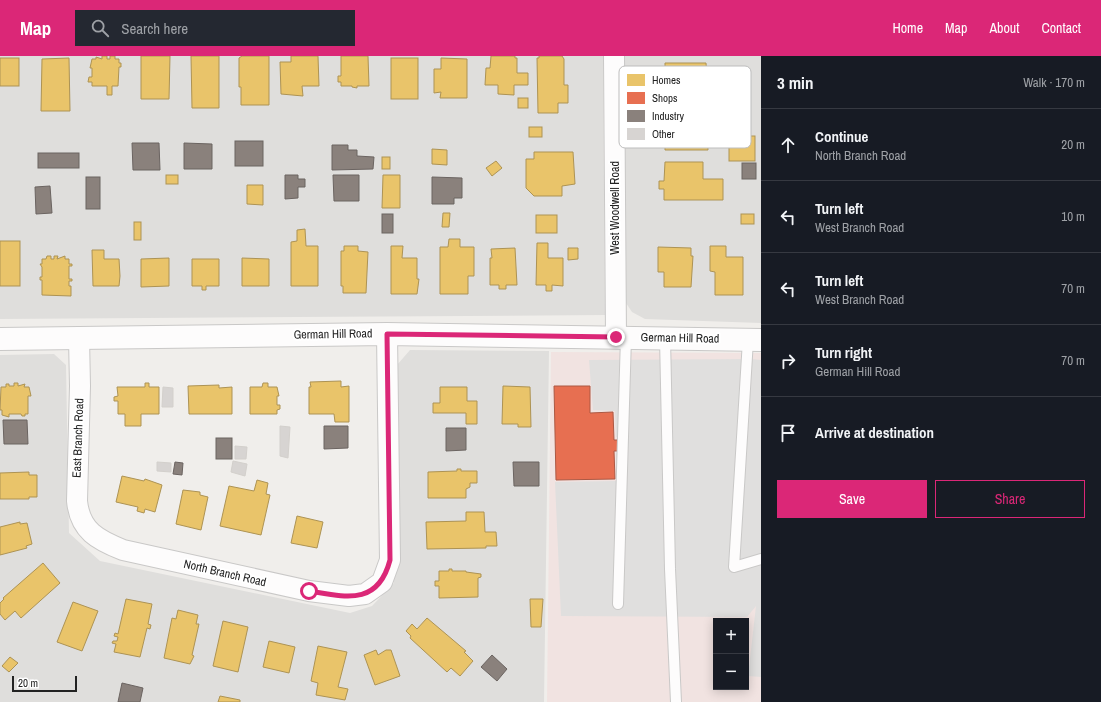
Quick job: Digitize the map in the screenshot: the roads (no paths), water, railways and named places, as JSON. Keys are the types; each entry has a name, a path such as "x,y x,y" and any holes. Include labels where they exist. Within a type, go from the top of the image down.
{"street":[{"name":"West Woodwell Road","path":"614,56 621,337"},
{"name":"German Hill Road","path":"0,339 387,334 755,340"},
{"name":"North Branch Road","path":"90,534 123,550 301,590 349,596 365,594 382,582 390,560 387,334"},
{"name":"East Branch Road","path":"78,338 80,386 77,501 78,514 90,534"}],"lane":[{"path":"618,604 621,337"},
{"path":"665,338 670,570 676,702"},
{"path":"755,340 734,567 761,559"}]}
